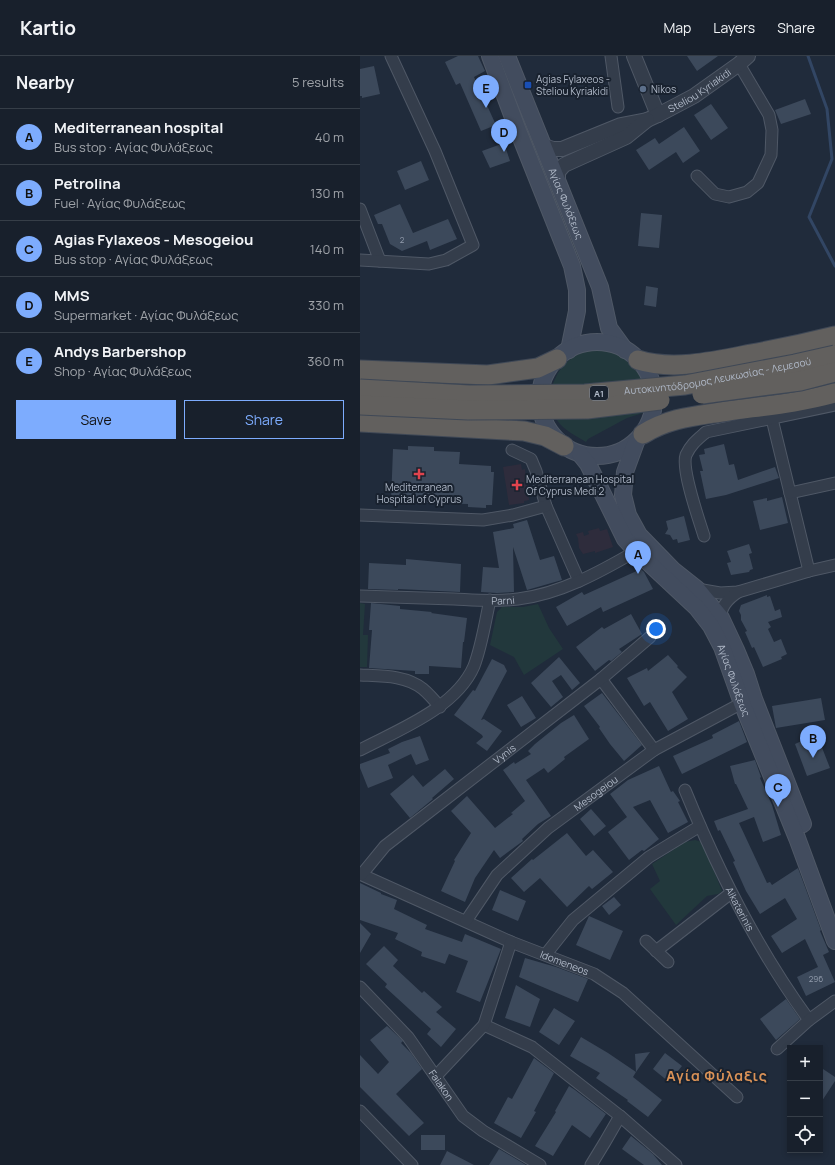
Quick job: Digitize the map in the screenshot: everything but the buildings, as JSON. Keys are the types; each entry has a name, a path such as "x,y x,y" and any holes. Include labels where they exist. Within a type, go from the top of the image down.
{"highway":[{"path":"632,355 649,364 672,365 713,362 835,336"},
{"path":"360,370 488,375 538,368 563,354"},
{"name":"Αυτοκινητόδρομος Λευκωσίας - Λεμεσού","path":"360,389 469,394 585,394 685,385 835,355"},
{"name":"Αυτοκινητόδρομος Λευκωσίας - Λεμεσού","path":"360,405 468,410 587,409 800,381 835,372"},
{"path":"639,438 664,423 689,417 809,400 835,394"},
{"path":"360,422 524,431 545,436 572,450"}],"main road":[{"name":"Αγίας Φυλάξεως","path":"490,56 572,266 577,290 577,311 563,354"},
{"name":"Αγίας Φυλάξεως","path":"507,56 600,287 609,328 632,355"},
{"path":"597,343 612,344 632,355 647,372 653,387 654,402 651,419 639,438 619,452 599,456 572,450 550,432 542,414 540,395 545,376 563,354 583,344 597,343"},
{"name":"Αγίας Φυλάξεως","path":"639,438 625,472 623,495 628,515 639,535 674,570 697,589 721,618 736,650 748,701 835,941"},
{"name":"Αγίας Φυλάξεως","path":"572,450 588,464 625,539 697,608 711,626 748,701 808,834 835,915"}],"street":[{"path":"360,260 429,264 446,260 473,245 434,151 391,56"},
{"path":"611,56 618,107"},
{"path":"634,56 653,118"},
{"path":"697,176 715,194 729,197 747,192 758,182 771,155 772,130 769,114 744,60"},
{"name":"Steliou Kyriakidi","path":"558,181 558,172 564,165 626,137 653,118 694,96 744,60"},
{"name":"Steliou Kyriakidi","path":"544,146 553,149 562,149 621,125 653,118"},
{"path":"360,208 380,261"},
{"path":"704,536 685,471 686,456 694,442 706,432 835,405"},
{"path":"772,419 809,571"},
{"path":"360,431 377,432 467,428"},
{"path":"512,450 531,459 546,506 579,581"},
{"path":"790,493 835,483"},
{"path":"360,515 483,520 513,515 546,506"},
{"name":"Parni","path":"360,596 490,600 524,598 557,590 579,581 616,564 636,551"},
{"path":"697,589 720,593 738,592 835,565"},
{"path":"721,618 724,605 738,592"},
{"path":"360,750 440,707 462,685 473,667 480,645 490,600"},
{"name":"Vynis","path":"361,874 385,846 601,679 650,637"},
{"path":"360,675 391,676 409,681 422,688 440,707"},
{"path":"601,679 654,750"},
{"name":"Mesogeiou","path":"466,921 497,875 548,828 654,750 748,701"},
{"name":"Aikaterinis","path":"685,790 700,826 745,921 792,997 809,1020"},
{"path":"546,954 573,920 579,915 649,857 700,826"},
{"name":"Idomeneos","path":"361,874 511,942 546,954 594,974 623,993 737,1097"},
{"path":"656,951 731,893"},
{"path":"436,1076 484,1025 511,942"},
{"path":"646,942 668,962"},
{"name":"Faiakon","path":"360,987 408,1037 463,1116 483,1131 540,1165"},
{"path":"777,1048 809,1020 835,1002"},
{"path":"484,1025 532,1048 620,1116 676,1165"},
{"path":"360,1111 412,1165"},
{"path":"591,1165 620,1116"}],"shaded area":[{"name":"Mediterranean Hospital Of Cyprus Medi 2","path":"521,464 522,470 525,469 529,500 524,501 524,503 509,505 503,467"},
{"path":"599,528 600,531 607,529 613,547 595,553 595,551 583,554 579,548 576,534 583,532 584,536 589,534 588,531"}],"green space":[{"path":"598,348 611,350 625,356 633,362 647,382 646,406 643,413 627,418 588,439 586,442 566,430 555,417 552,408 552,388 558,373 570,359 580,353"},
{"path":"360,603 365,604 363,635 368,635 367,667 360,667"},
{"path":"538,604 549,628 563,649 524,675 514,657 490,645 497,612 502,607 523,607"},
{"path":"695,840 702,842 722,891 718,894 707,896 676,925 650,889 660,881 652,864 685,842"}],"waterway":[{"path":"808,56 827,109 832,159 809,217 835,266"}],"place":[{"name":"Agias Fylaxeos - Steliou Kyriakidi","path":"528,85"},
{"name":"Nikos","path":"643,89"},
{"name":"Andys Barbershop","path":"486,108"},
{"name":"MMS","path":"504,152"},
{"name":"Mediterranean Hospital of Cyprus","path":"419,474"},
{"name":"Mediterranean Hospital Of Cyprus Medi 2","path":"517,485"},
{"name":"Mediterranean hospital","path":"638,574"},
{"name":"Petrolina","path":"813,758"},
{"name":"Agias Fylaxeos - Mesogeiou","path":"778,807"}],"district":[{"name":"Αγία Φύλαξις","path":"717,1075"}]}
